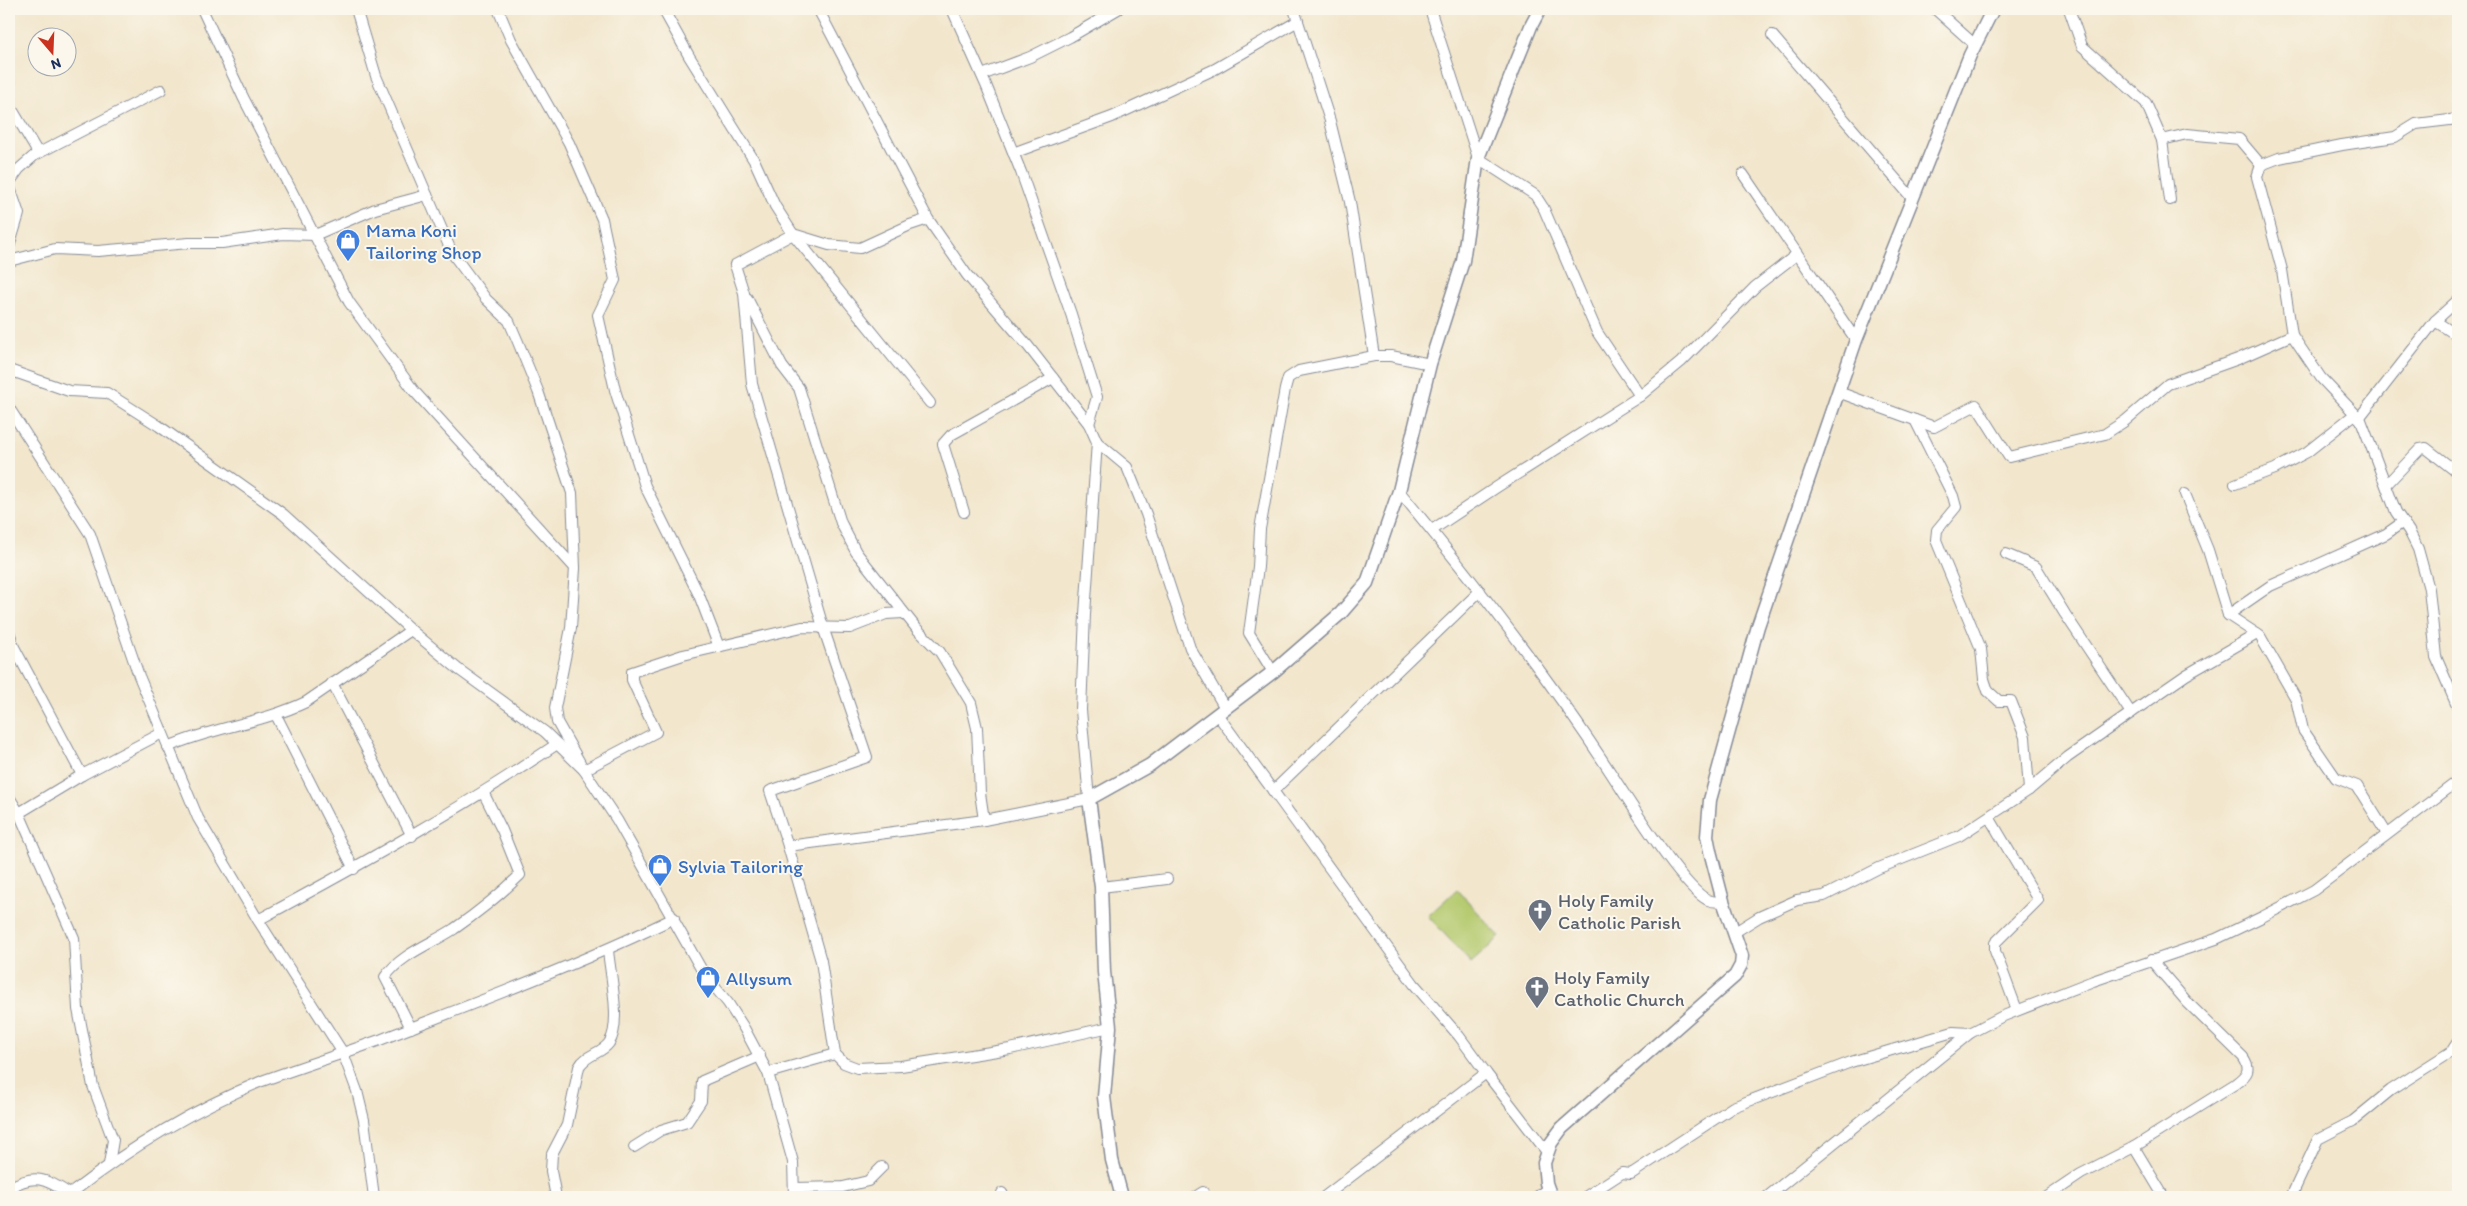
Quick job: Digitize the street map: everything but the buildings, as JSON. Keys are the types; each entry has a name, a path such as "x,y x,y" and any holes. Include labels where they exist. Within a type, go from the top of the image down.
{"street":[{"path":"202,9 243,96 349,302 414,391 575,568"},
{"path":"356,9 376,76 452,253 486,299 509,321 538,391 572,493 575,568 571,628 555,708 557,722 584,770 617,820 704,974 728,1003 760,1056 768,1073 793,1162 794,1193 868,1182 882,1167"},
{"path":"498,9 511,40 580,165 602,219 615,280 598,315 615,390 645,486 699,595 719,647"},
{"path":"663,9 689,56 755,162 775,206 793,234 930,403"},
{"path":"818,9 928,219 967,275 1089,424 1097,442 1128,467 1146,514 1190,648 1221,711 1273,791 1414,984 1459,1036 1547,1152"},
{"path":"952,9 982,75 1013,153 1071,314 1097,398 1089,424"},
{"path":"982,75 1030,57 1070,38 1118,9"},
{"path":"1294,9 1330,121 1350,202 1374,356"},
{"path":"1430,9 1478,158 1534,195 1544,209 1596,332 1640,396"},
{"path":"788,846 984,820 1089,799 1150,765 1273,672 1341,613 1367,583 1399,491 1430,364 1463,261 1478,158 1530,26 1540,9"},
{"path":"1935,9 1975,45"},
{"path":"1537,1197 1549,1193 1544,1163 1547,1152 1555,1137 1565,1124 1735,976 1742,959 1735,932 1723,902 1707,836 1710,800 1758,626 1856,340 1975,45 1993,9"},
{"path":"2069,9 2082,46 2146,103 2162,140 2170,200"},
{"path":"1013,153 1112,117 1215,69 1298,20"},
{"path":"1772,35 1912,198"},
{"path":"9,247 19,214 9,184 19,169 38,153 161,90"},
{"path":"9,104 38,153"},
{"path":"2261,165 2279,158 2342,145 2395,137 2416,124 2458,119"},
{"path":"2162,140 2187,134 2239,139 2261,165"},
{"path":"2261,165 2257,177 2282,270 2292,335 2321,378 2357,416 2387,484 2396,512 2413,538 2426,575 2436,657 2458,708"},
{"path":"1742,174 1796,256 1856,340"},
{"path":"9,261 55,249 98,251 190,243 222,243 283,234 315,235 375,209 427,195"},
{"path":"928,219 910,224 860,248 828,245 793,234 735,265 744,292 782,366 799,388 848,538 859,557 903,613 940,652 971,703 976,728 980,793 984,820"},
{"path":"1432,530 1497,486 1640,396 1681,362 1756,287 1796,256"},
{"path":"744,292 752,384 823,627 867,756 770,791 788,846 821,962 835,1054 844,1063 857,1068 901,1066 1010,1048 1110,1027"},
{"path":"2235,484 2275,469 2307,452 2357,416 2435,321 2458,300"},
{"path":"2435,321 2458,336"},
{"path":"1838,392 1934,427 1976,405 2009,457 2105,434 2125,421 2168,384 2238,359 2292,335"},
{"path":"1273,672 1249,633 1258,567 1260,529 1288,378 1299,371 1374,356 1391,356 1430,364"},
{"path":"9,370 69,391 107,393 159,426 283,514 411,630 458,669 545,732 584,770"},
{"path":"964,512 943,444 951,436 1053,378"},
{"path":"9,408 90,534 139,676 198,818 258,920 342,1054 357,1091 364,1120 374,1197"},
{"path":"1915,420 1953,496 1956,507 1937,530 1936,540 1981,649 1984,678 1988,692 1999,701 2011,701 2022,728 2026,740 2029,790"},
{"path":"1097,442 1085,614 1082,710 1089,799 1101,887 1104,972 1110,1027 1104,1097 1112,1160 1122,1197"},
{"path":"2387,484 2420,449 2426,448 2458,473"},
{"path":"1399,491 1480,591 1572,713 1644,824 1693,887 1708,900 1723,902"},
{"path":"2185,494 2208,550 2228,615 2257,634 2296,699 2303,730 2336,778 2357,786 2387,834"},
{"path":"2228,615 2270,586 2386,534 2403,522"},
{"path":"2006,554 2036,567 2130,712"},
{"path":"1273,791 1480,591"},
{"path":"584,770 656,732 632,680 632,672 683,655 802,627 850,628 886,614 903,613"},
{"path":"168,746 211,731 276,715 306,702 411,630"},
{"path":"9,632 11,649 82,775"},
{"path":"1735,932 1759,917 1798,900 1824,896 1879,868 1947,842 2029,790 2068,757 2130,712 2186,675 2257,634"},
{"path":"332,683 412,836"},
{"path":"276,715 354,869"},
{"path":"20,813 82,775 162,733"},
{"path":"258,920 354,869 484,794 557,744"},
{"path":"1767,1197 1970,1033 2017,1010 2152,960 2216,939 2314,890 2458,781"},
{"path":"411,1028 385,977 393,966 454,929 502,892 520,875 502,830 484,794"},
{"path":"9,797 20,813 74,938 78,1009 93,1086 113,1140 109,1164"},
{"path":"1989,817 2038,900 1995,943 1995,951 2017,1010"},
{"path":"1101,887 1167,879"},
{"path":"9,1188 19,1182 45,1179 70,1196 109,1164 182,1121 235,1094 262,1082 411,1028 608,950 674,918"},
{"path":"556,1197 551,1171 552,1154 567,1125 579,1066 584,1059 608,1044 616,1027 608,950"},
{"path":"2047,1197 2081,1174 2134,1147 2246,1075 2249,1068 2243,1057 2188,1003 2152,960"},
{"path":"1585,1197 1622,1173 1630,1174 1733,1107 1851,1062 1953,1032 1970,1033"},
{"path":"2291,1197 2318,1140 2353,1121 2391,1090 2452,1051 2458,1042"},
{"path":"768,1073 835,1054"},
{"path":"634,1147 661,1130 686,1122 701,1101 702,1081 760,1056"},
{"path":"1324,1197 1486,1073"},
{"path":"2134,1147 2164,1197"}],"green space":[{"path":"1457,889 1500,937 1471,963 1428,916"}],"place":[{"name":"Mama Koni Tailoring Shop","path":"348,262"},
{"name":"Sylvia Tailoring","path":"660,887"},
{"name":"Holy Family Catholic Parish","path":"1540,932"},
{"name":"Allysum","path":"708,999"},
{"name":"Holy Family Catholic Church","path":"1537,1009"}]}
